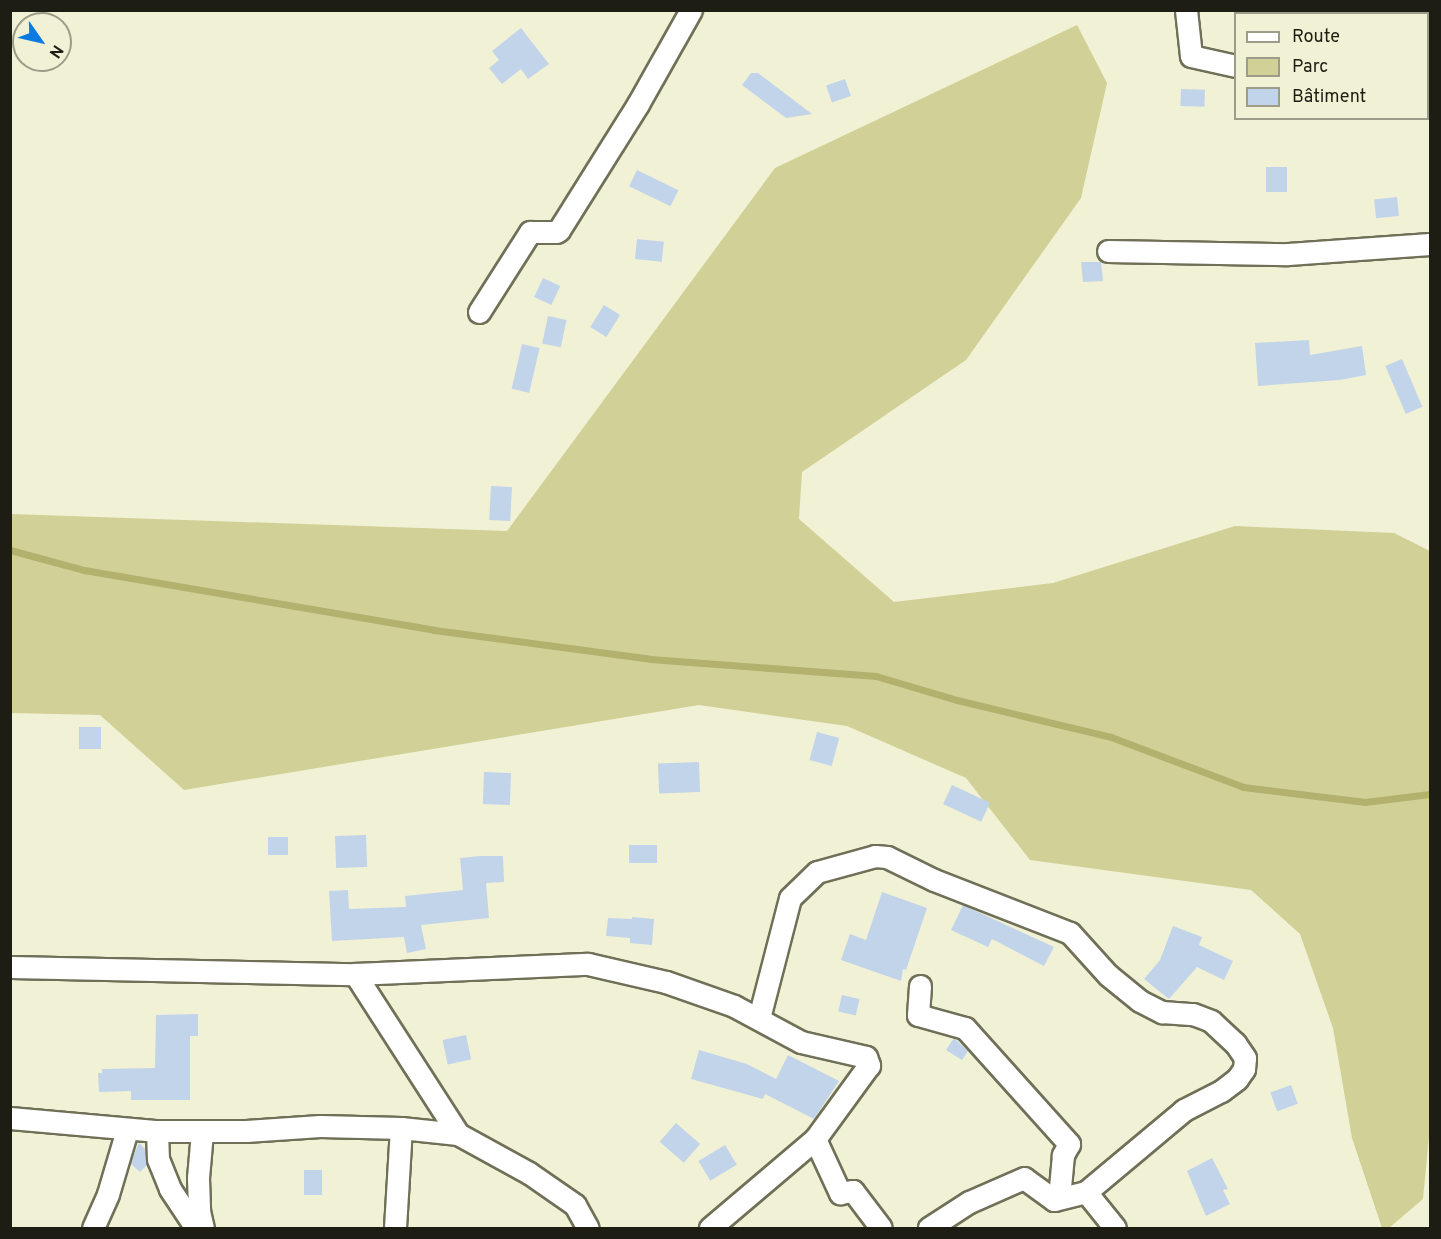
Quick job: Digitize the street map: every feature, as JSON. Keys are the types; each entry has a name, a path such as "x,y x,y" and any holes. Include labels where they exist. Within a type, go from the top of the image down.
{"street":[{"path":"479,312 530,232 559,230 638,104 691,10"},
{"path":"1186,10 1191,56 1234,66"},
{"path":"1108,251 1288,254 1431,244"},
{"path":"759,1018 790,898 817,872 875,856 887,857 934,880 1070,933 1108,975 1140,1000 1162,1012 1193,1014 1211,1021 1235,1043 1245,1058 1244,1069 1237,1079 1221,1091 1184,1110 1086,1192 1054,1200 1024,1178 969,1202 929,1228"},
{"path":"10,967 355,974 588,964 666,982 734,1006 801,1042 866,1057 869,1062 814,1139 710,1228"},
{"path":"355,974 458,1134"},
{"path":"920,986 918,1015 965,1028 1069,1144 1063,1155 1059,1198"},
{"path":"10,1118 68,1121 127,1130 202,1132 320,1125 401,1128 458,1134 529,1173 575,1205 588,1228"},
{"path":"395,1228 401,1128"},
{"path":"93,1228 108,1194 127,1130"},
{"path":"157,1131 158,1159 170,1189 196,1228"},
{"path":"202,1132 198,1178 199,1211 203,1228"},
{"path":"814,1139 840,1193 853,1191 881,1228"},
{"path":"1086,1192 1115,1228"}],"green space":[{"path":"1077,25 1107,83 1081,198 966,360 802,472 799,519 894,602 1053,583 1235,526 1394,533 1430,551 1430,1126 1423,1199 1389,1228 1382,1228 1352,1138 1333,1028 1300,934 1251,890 1030,860 966,778 847,726 699,705 184,790 100,715 11,713 11,514 507,531 775,168"}],"building":[{"path":"521,28 549,64 528,79 521,69 502,84 489,68 499,60 492,51"},
{"path":"751,73 758,73 812,114 786,118 742,85"},
{"path":"845,79 851,96 832,103 826,86"},
{"path":"1181,89 1205,90 1204,107 1180,106"},
{"path":"1266,167 1287,167 1287,192 1266,192"},
{"path":"637,170 678,190 670,206 629,186"},
{"path":"1397,197 1399,216 1376,218 1374,199"},
{"path":"637,239 664,242 662,262 635,259"},
{"path":"1081,262 1101,262 1103,281 1083,282"},
{"path":"543,278 560,286 551,305 534,297"},
{"path":"604,305 620,315 606,337 590,327"},
{"path":"548,316 567,320 561,347 542,343"},
{"path":"1309,340 1310,355 1362,346 1366,375 1340,380 1258,386 1255,343"},
{"path":"522,344 540,348 529,393 512,389"},
{"path":"1402,359 1422,407 1406,414 1385,366"},
{"path":"491,486 512,487 510,521 489,520"},
{"path":"79,727 101,727 101,749 79,749"},
{"path":"817,732 839,738 832,766 809,760"},
{"path":"699,762 700,792 659,793 658,763"},
{"path":"484,772 511,773 510,805 483,804"},
{"path":"952,785 990,803 981,822 943,804"},
{"path":"366,835 367,867 336,868 335,836"},
{"path":"268,837 288,837 288,855 268,855"},
{"path":"629,845 657,845 657,863 629,863"},
{"path":"503,856 504,882 486,883 489,918 421,925 426,949 407,953 404,937 332,941 329,891 348,890 349,909 406,907 405,896 463,890 460,858"},
{"path":"882,892 927,908 906,970 903,969 901,981 841,960 850,934 866,940"},
{"path":"963,905 1054,947 1044,966 992,939 988,947 951,930"},
{"path":"632,917 654,919 652,945 630,943 630,938 606,936 608,918 632,919"},
{"path":"1173,926 1202,937 1199,945 1233,961 1224,980 1197,967 1169,999 1144,979 1160,960"},
{"path":"842,995 860,999 856,1016 838,1012"},
{"path":"198,1014 198,1036 190,1036 190,1100 131,1100 131,1091 99,1092 98,1073 102,1073 102,1069 155,1068 156,1015"},
{"path":"466,1035 471,1059 448,1064 443,1040"},
{"path":"954,1038 968,1051 962,1060 946,1050"},
{"path":"699,1050 747,1064 776,1079 788,1055 839,1081 814,1119 765,1094 763,1099 691,1079"},
{"path":"1291,1085 1298,1104 1277,1111 1270,1093"},
{"path":"676,1123 700,1144 684,1163 660,1142"},
{"path":"139,1143 145,1149 147,1165 140,1172 130,1163"},
{"path":"725,1145 737,1165 710,1181 698,1161"},
{"path":"1212,1158 1228,1189 1223,1190 1230,1204 1206,1216 1187,1171"},
{"path":"304,1170 322,1170 322,1195 304,1195"}],"waterway":[{"path":"10,550 84,570 434,630 650,659 876,676 957,700 1111,737 1243,787 1365,802 1430,794"}]}
